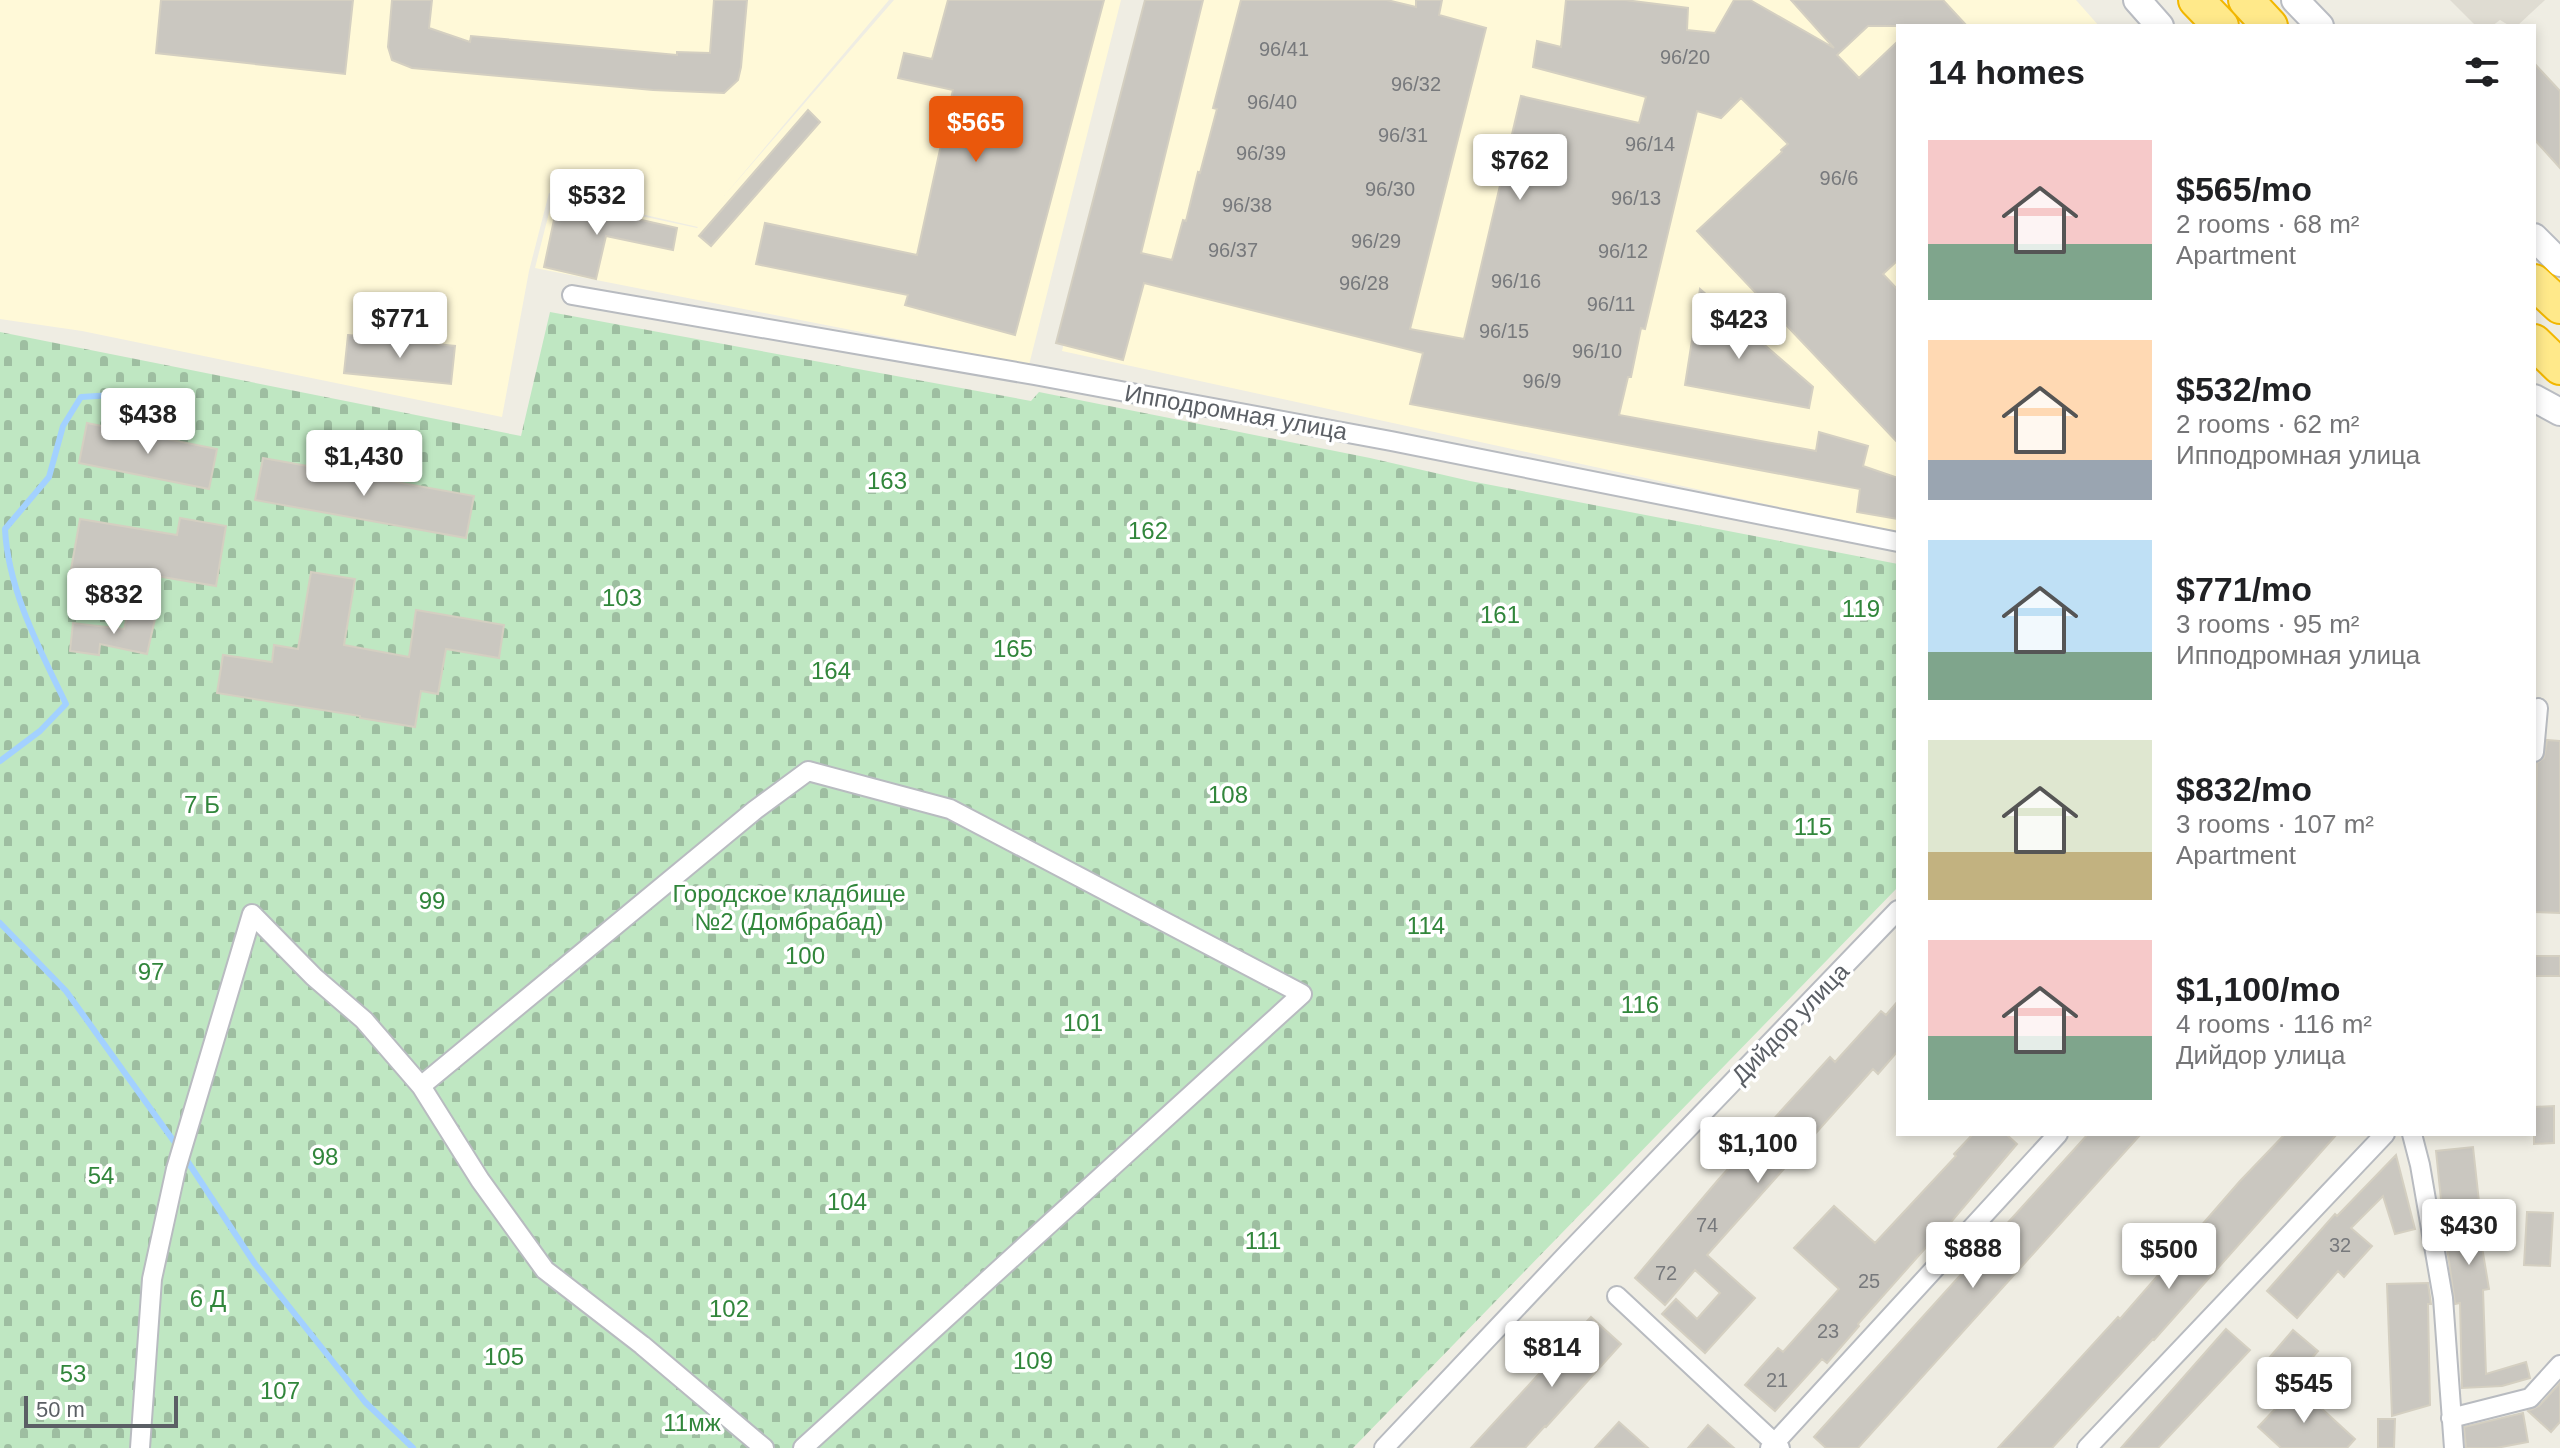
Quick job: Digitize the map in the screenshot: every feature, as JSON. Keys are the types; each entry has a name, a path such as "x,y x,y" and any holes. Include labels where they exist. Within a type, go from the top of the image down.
{"highway":[{"path":"2196,0 2219,24"},
{"path":"2246,0 2268,24"},
{"path":"2536,284 2560,306"},
{"path":"2536,344 2560,367"}],"street":[{"path":"2137,0 2158,24"},
{"path":"2295,0 2318,24"},
{"path":"2536,239 2560,263"},
{"name":"Ипподромная улица","path":"572,295 1391,441 1896,542"},
{"path":"2536,399 2560,412"},
{"path":"2536,730 2538,708"},
{"path":"421,1086 755,810 808,771 950,809 1302,994 803,1448"},
{"name":"Дийдор улица","path":"1384,1448 1896,912"},
{"path":"140,1448 152,1279 176,1169 252,914 314,977 364,1020 421,1086 480,1180 545,1270 642,1345 764,1448"},
{"path":"1617,1296 1775,1446 2056,1136"},
{"path":"2087,1448 2383,1136"},
{"path":"2413,1136 2443,1298 2454,1448"},
{"path":"2451,1418 2530,1398 2560,1365"}],"shaded area":[{"path":"0,0 889,0 724,196 894,0 1121,0 1029,365 535,268 553,197 698,227 549,193 529,271 502,417 82,331 0,319"},
{"path":"1150,0 2076,0 2097,24 1896,24 1896,533 1062,351"},
{"path":"2450,0 2545,0 2519,24 2507,24 2500,20 2495,24 2474,24"}],"green space":[{"name":"Городское кладбище №2 (Домбрабад)","path":"550,312 1031,401 1039,392 1470,481 1896,564 1896,889 1353,1448 0,1448 0,332 521,436"}],"building":[{"path":"161,0 353,0 345,74 156,53"},
{"path":"392,0 432,0 429,28 470,42 471,36 677,55 677,52 710,53 714,0 747,0 741,67 738,80 724,93 653,90 412,68 392,60 388,47"},
{"path":"948,0 1104,0 1015,335 905,305 908,295 756,264 765,223 917,255 953,90 898,78 904,53 932,59"},
{"path":"1145,0 1203,0 1141,253 1172,260 1217,109 1213,108 1241,0 1387,0 1416,7 1416,0 1442,0 1439,15 1486,28 1410,329 1464,339 1521,96 1639,123 1646,97 1533,67 1537,41 1561,47 1566,0 1625,0 1688,8 1687,30 1715,33 1734,0 1750,0 1834,48 1791,0 1943,0 1965,24 1868,26 1837,55 1859,78 1896,43 1896,262 1883,274 1896,288 1896,441 1697,231 1788,144 1741,98 1721,118 1697,111 1645,329 1641,328 1619,415 1816,451 1819,432 1868,446 1863,466 1896,477 1896,519 1857,512 1860,489 1410,404 1423,353 1144,283 1123,360 1056,343"},
{"path":"2536,65 2560,91 2560,168 2536,141"},
{"path":"808,110 820,122 711,246 699,236"},
{"path":"558,201 677,228 673,250 606,236 596,279 544,267"},
{"path":"1700,289 1813,387 1809,408 1685,385"},
{"path":"348,335 455,346 451,384 344,373"},
{"path":"87,423 217,449 209,489 79,463"},
{"path":"263,458 474,496 466,538 255,500"},
{"path":"180,518 226,526 216,586 115,569 113,582 70,575 80,519 177,535"},
{"path":"311,572 355,579 344,645 409,657 416,610 504,625 499,658 446,649 438,694 421,691 415,727 217,693 223,655 272,662 274,645 298,649"},
{"path":"128,613 155,619 147,654 100,644 99,655 70,651 73,623 124,629"},
{"path":"2547,740 2560,741 2560,913 2536,912 2537,763 2544,758"},
{"path":"2536,956 2560,956 2560,976 2536,976"},
{"path":"1896,1003 1896,1053 1878,1074 1873,1069 1707,1255 1755,1298 1705,1353 1662,1314 1676,1299 1697,1319 1720,1293 1695,1270 1665,1305 1635,1278 1718,1180 1830,1057 1835,1062 1881,1011 1886,1015"},
{"path":"2554,1106 2554,1143 2534,1144 2536,1107"},
{"path":"1971,1136 2008,1136 2017,1144 1827,1363 1822,1359 1775,1411 1745,1385 1778,1348 1783,1352 1839,1289 1794,1248 1834,1206 1875,1243 1956,1156 1954,1154"},
{"path":"2086,1136 2139,1136 1858,1448 1826,1448 1814,1437"},
{"path":"2283,1136 2335,1136 2154,1340 2052,1448 1998,1448 2118,1317 2120,1319"},
{"path":"2473,1147 2480,1211 2476,1211 2489,1289 2483,1290 2486,1374 2526,1362 2530,1378 2502,1386 2462,1388 2460,1303 2455,1304 2436,1151"},
{"path":"2396,1155 2415,1229 2395,1234 2383,1196 2351,1228 2372,1246 2344,1277 2338,1271 2297,1318 2267,1291 2335,1214 2337,1216"},
{"path":"2527,1212 2553,1213 2550,1266 2524,1265"},
{"path":"2428,1283 2431,1304 2428,1304 2430,1405 2392,1416 2387,1284"},
{"path":"1591,1317 1621,1344 1546,1427 1525,1448 1471,1448"},
{"path":"2226,1329 2250,1350 2158,1448 2121,1448"},
{"path":"2293,1330 2318,1351 2282,1392 2258,1371"},
{"path":"2560,1383 2560,1422 2551,1432 2528,1411 2539,1406"},
{"path":"2297,1386 2355,1439 2347,1448 2281,1448 2258,1427"},
{"path":"2523,1413 2528,1442 2496,1448 2466,1448 2464,1427"},
{"path":"2378,1419 2395,1419 2394,1448 2378,1448"},
{"path":"1619,1422 1648,1448 1595,1448"},
{"path":"1708,1425 1734,1448 1688,1448"}],"waterway":[{"path":"0,761 40,731 66,704 19,597 7,552 5,529 49,477 63,426 81,397 129,394 186,400"},
{"path":"0,923 66,991 178,1147"},
{"path":"184,1156 255,1264 365,1402 413,1448"}],"park label":[{"name":"163","path":"887,480"},
{"name":"162","path":"1148,530"},
{"name":"103","path":"622,597"},
{"name":"119","path":"1861,608"},
{"name":"161","path":"1500,614"},
{"name":"165","path":"1013,648"},
{"name":"164","path":"831,670"},
{"name":"108","path":"1228,794"},
{"name":"7 Б","path":"202,804"},
{"name":"115","path":"1813,826"},
{"name":"99","path":"432,900"},
{"name":"114","path":"1426,925"},
{"name":"100","path":"805,955"},
{"name":"97","path":"151,971"},
{"name":"116","path":"1640,1004"},
{"name":"101","path":"1083,1022"},
{"name":"98","path":"325,1156"},
{"name":"54","path":"101,1175"},
{"name":"104","path":"847,1201"},
{"name":"111","path":"1263,1240"},
{"name":"6 Д","path":"208,1298"},
{"name":"102","path":"729,1308"},
{"name":"105","path":"504,1356"},
{"name":"109","path":"1033,1360"},
{"name":"53","path":"73,1373"},
{"name":"107","path":"280,1390"},
{"name":"11мж","path":"692,1422"}]}
